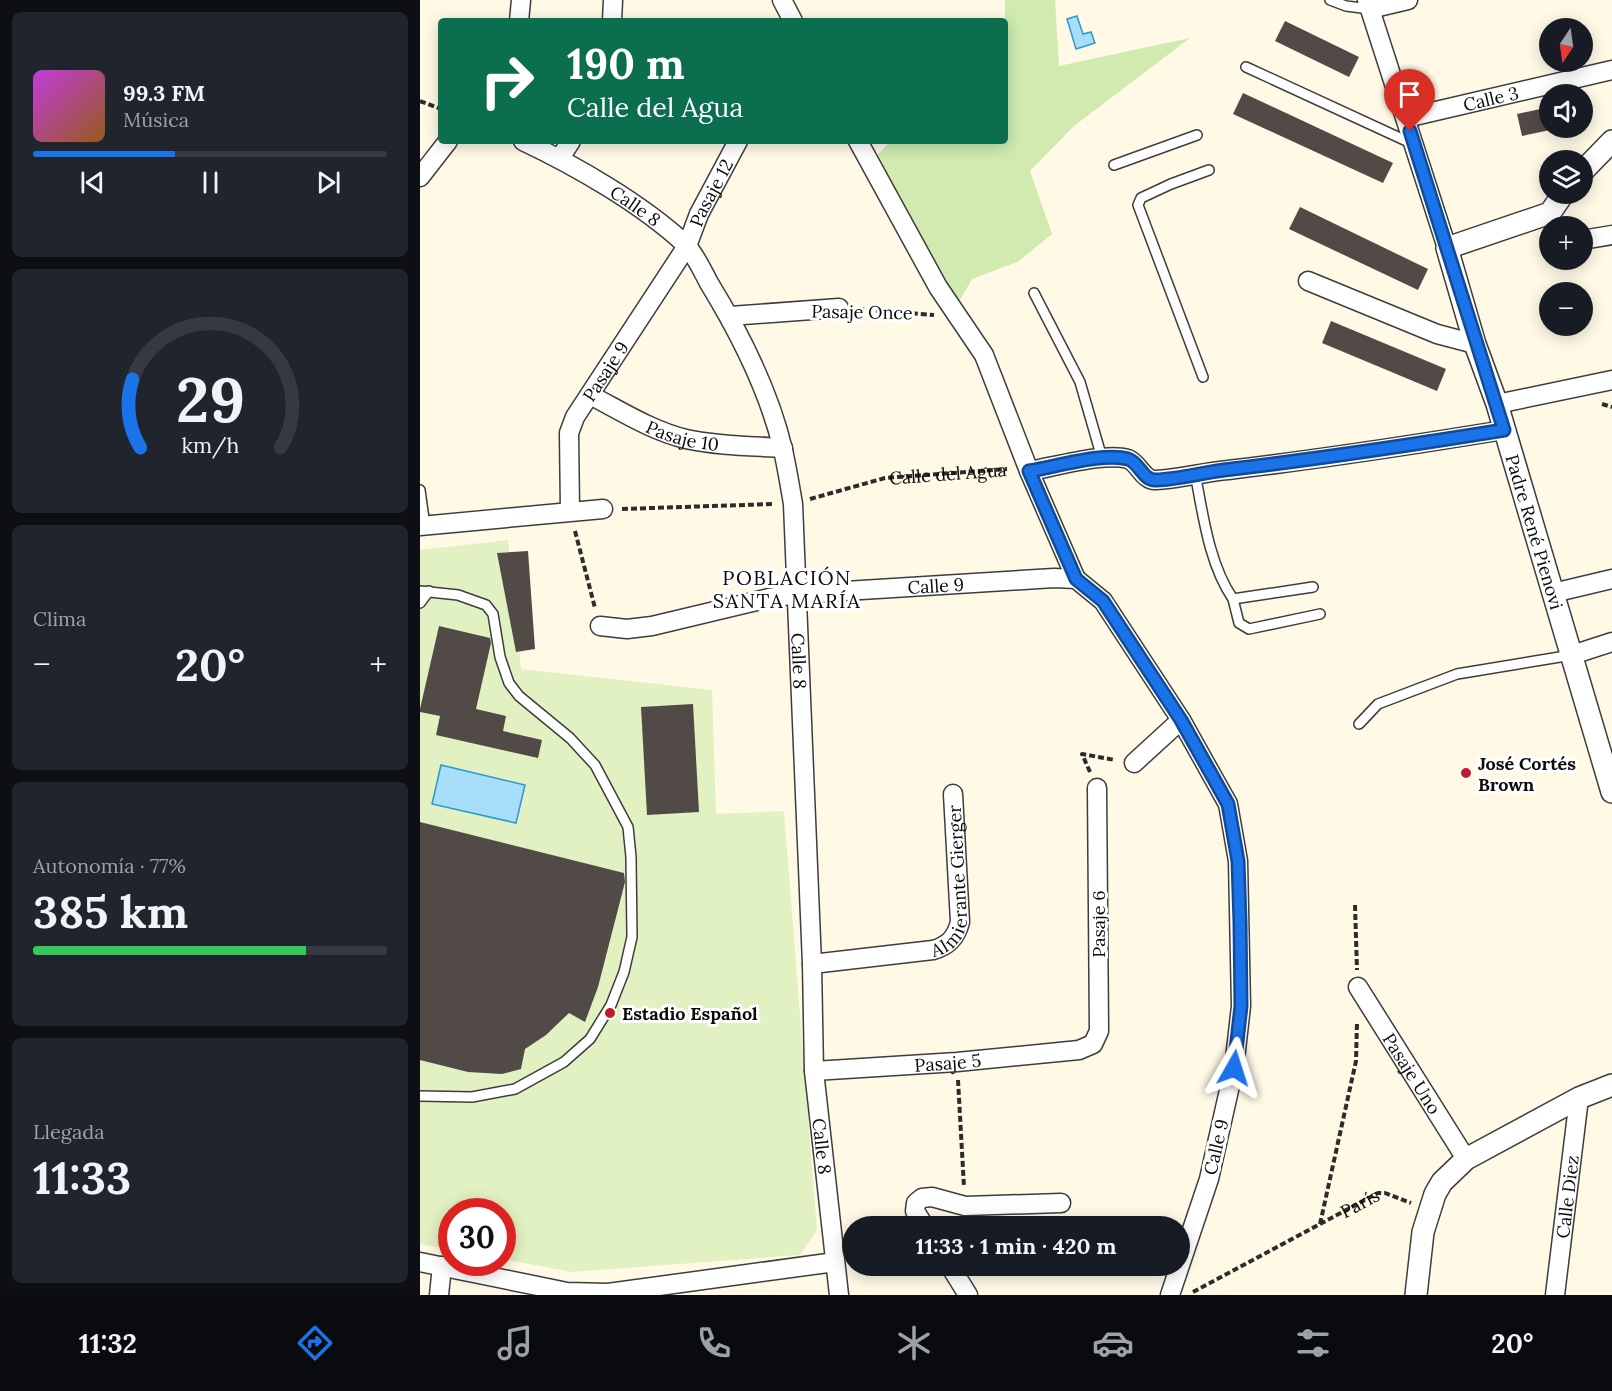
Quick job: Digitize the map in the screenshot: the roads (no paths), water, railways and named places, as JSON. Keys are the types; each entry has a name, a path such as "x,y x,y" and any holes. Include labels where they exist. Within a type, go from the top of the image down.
{"street":[{"path":"519,18 520,0"},
{"path":"612,18 613,0"},
{"path":"782,0 791,18"},
{"path":"1369,4 1408,0"},
{"name":"Padre René Pienovi","path":"1369,4 1447,248 1475,344 1497,404 1612,792"},
{"name":"Calle 3","path":"1406,118 1612,70"},
{"path":"1593,161 1612,141"},
{"path":"420,177 446,144"},
{"name":"Calle 8","path":"530,144 560,158 656,220 687,246 730,316 763,388 783,448 793,504 812,964 814,1071 839,1295"},
{"path":"560,158 569,144"},
{"name":"Pasaje 12","path":"687,246 699,214 736,144"},
{"name":"Calle 9","path":"860,144 938,287 984,355 1029,471 1076,579 1103,601 1181,720 1228,804 1238,861 1241,1006 1234,1068 1209,1179 1170,1295"},
{"path":"1447,248 1539,223"},
{"path":"1593,238 1612,235"},
{"name":"Pasaje 9","path":"570,511 569,433 575,417 687,246"},
{"path":"1308,281 1437,334 1475,344"},
{"name":"Pasaje Once","path":"730,316 839,308"},
{"path":"1497,404 1612,380"},
{"name":"Pasaje 10","path":"590,395 655,429 686,439 725,445 783,448"},
{"name":"Calle del Agua","path":"1029,471 1102,458 1129,460 1152,480 1308,460 1504,430"},
{"path":"423,526 603,509"},
{"name":"Calle 9","path":"797,594 1054,578 1076,579"},
{"path":"1553,593 1612,579"},
{"path":"600,626 627,629 652,626 769,598 797,594"},
{"path":"1572,655 1612,642"},
{"path":"1134,763 1181,720"},
{"name":"Pasaje 6","path":"1079,1050 1093,1044 1099,1031 1097,788"},
{"name":"Almierante Gierger","path":"812,964 933,950 944,947 951,941 957,933 960,922 953,794"},
{"name":"Pasaje Uno","path":"1358,987 1466,1159"},
{"name":"Pasaje 5","path":"814,1071 957,1062 1079,1050"},
{"path":"1416,1295 1423,1232 1429,1210 1442,1182 1466,1159 1579,1098 1612,1085"},
{"name":"Calle Diez","path":"1556,1295 1579,1098"},
{"path":"918,1216 915,1211 916,1203 922,1198 932,1197 965,1206 1060,1203"},
{"path":"420,1262 438,1265"},
{"path":"490,1276 567,1292 608,1294 835,1262"},
{"path":"439,1295 441,1276"},
{"path":"956,1276 968,1295"}],"lane":[{"path":"1330,0 1346,6 1369,4"},
{"path":"1246,67 1414,145"},
{"path":"1114,165 1197,135"},
{"path":"1203,377 1138,205 1141,198 1209,170"},
{"path":"1034,293 1080,382 1102,458"},
{"path":"1195,473 1221,583 1233,599 1239,623 1249,629 1320,614"},
{"path":"420,490 423,526"},
{"path":"1233,599 1313,587"},
{"path":"420,603 424,591 458,595 486,605 493,614 500,657 509,683 519,696 570,738 595,765 628,827 632,857 632,937 624,972 611,1005 590,1039 564,1062 515,1089 472,1096 420,1096"},
{"path":"1359,724 1378,704 1458,674 1572,655"}],"water":[{"path":"1077,16 1083,34 1091,32 1095,43 1076,49 1067,19"},
{"path":"441,765 525,785 516,823 432,804"}],"place":[{"name":"José Cortés Brown","path":"1466,773"},
{"name":"Estadio Español","path":"610,1013"}],"district":[{"name":"POBLACIÓN SANTA MARÍA","path":"787,588"}]}
